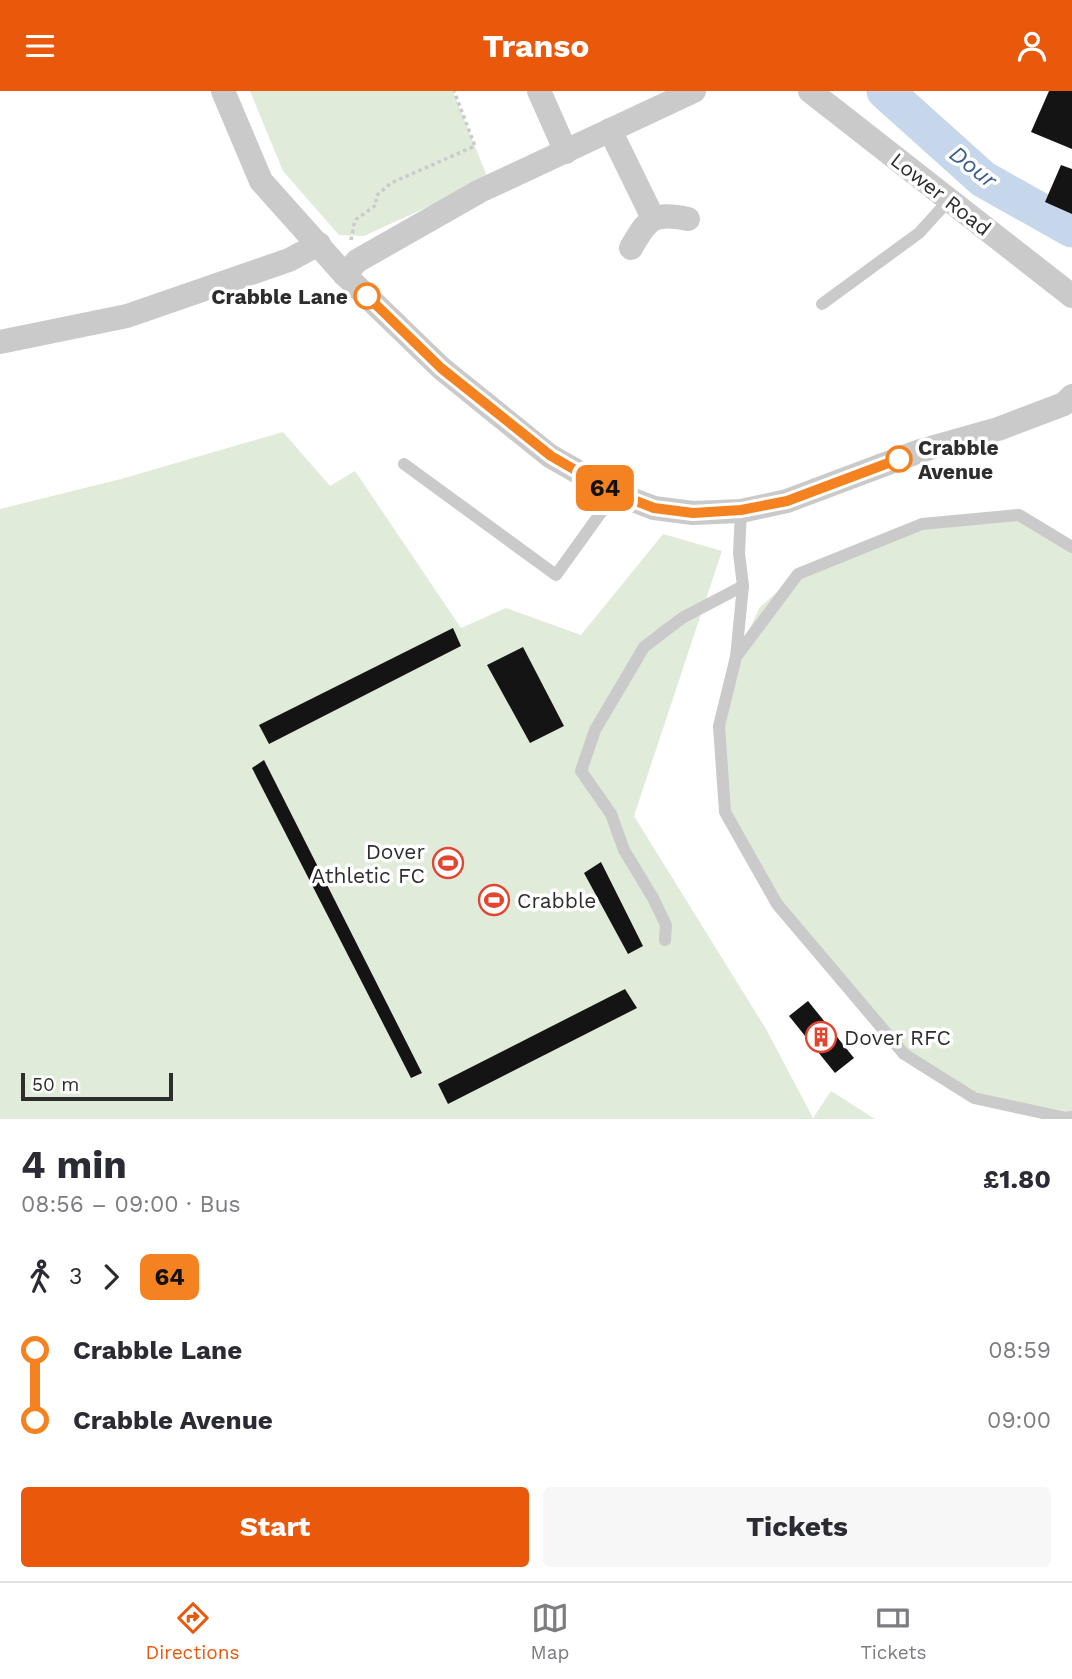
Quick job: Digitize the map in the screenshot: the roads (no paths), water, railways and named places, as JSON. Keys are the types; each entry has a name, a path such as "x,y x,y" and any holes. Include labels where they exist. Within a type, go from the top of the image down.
{"street":[{"path":"223,91 261,181 345,275 451,376 551,456 615,493 654,508 693,513 741,510 787,501 920,451 998,429 1069,404"},
{"path":"539,91 566,152"},
{"path":"345,275 357,261 480,191 694,91"},
{"name":"Lower Road","path":"810,91 1072,296"},
{"path":"610,130 653,218"},
{"path":"631,248 643,228 653,218 667,215 688,219"},
{"path":"0,342 127,316 289,260 319,244"}],"lane":[{"path":"822,304 919,233 949,200"},
{"path":"404,464 556,575 615,493"},
{"path":"741,510 738,553 743,586 736,657 719,726 725,812 777,904 904,1055 975,1098 1066,1118 1072,1117"},
{"path":"736,657 798,574 922,524 1019,515 1072,547"},
{"path":"665,940 666,925 653,898 624,850 611,814 581,771 595,730 644,647 682,618 743,586"}],"waterway":[{"name":"Dour","path":"885,91 983,179 1072,229"}],"place":[{"name":"Crabble Lane","path":"367,296"},
{"name":"Crabble Avenue","path":"899,459"},
{"name":"Dover Athletic FC","path":"448,863"},
{"name":"Crabble","path":"494,900"},
{"name":"Dover RFC","path":"821,1037"}]}
